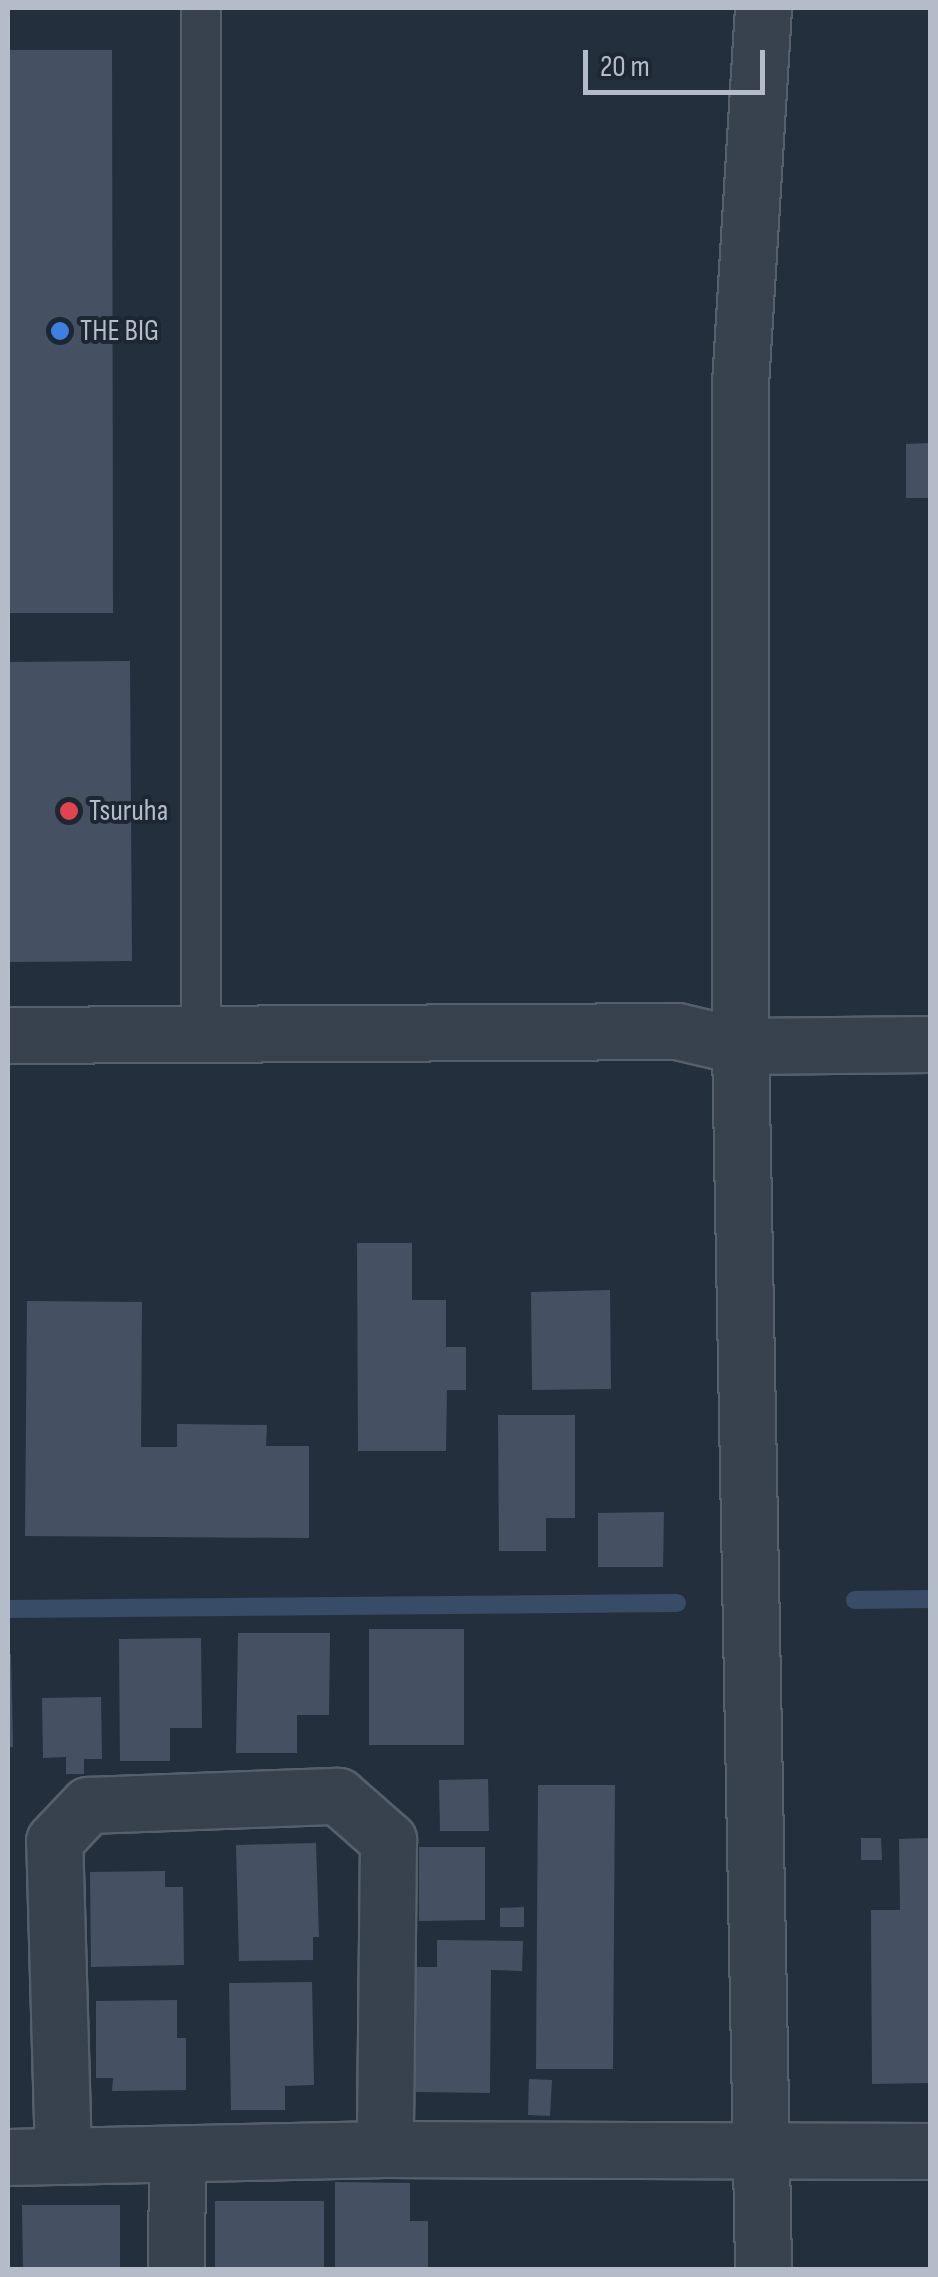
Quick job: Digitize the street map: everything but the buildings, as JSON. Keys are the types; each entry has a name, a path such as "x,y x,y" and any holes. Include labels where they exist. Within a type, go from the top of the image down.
{"street":[{"path":"762,8 740,380 740,1046 762,2270"},
{"path":"8,1035 677,1031 740,1046 930,1044"},
{"path":"63,2156 54,1841 88,1805 338,1796 388,1840 386,2149"},
{"path":"8,2157 386,2149 930,2151"},
{"path":"176,2270 177,2154"}],"lane":[{"path":"200,1034 201,8"}],"waterway":[{"path":"855,1600 930,1599"},
{"path":"8,1609 677,1603"}],"place":[{"name":"THE BIG","path":"60,331"},
{"name":"Tsuruha","path":"69,811"}]}
